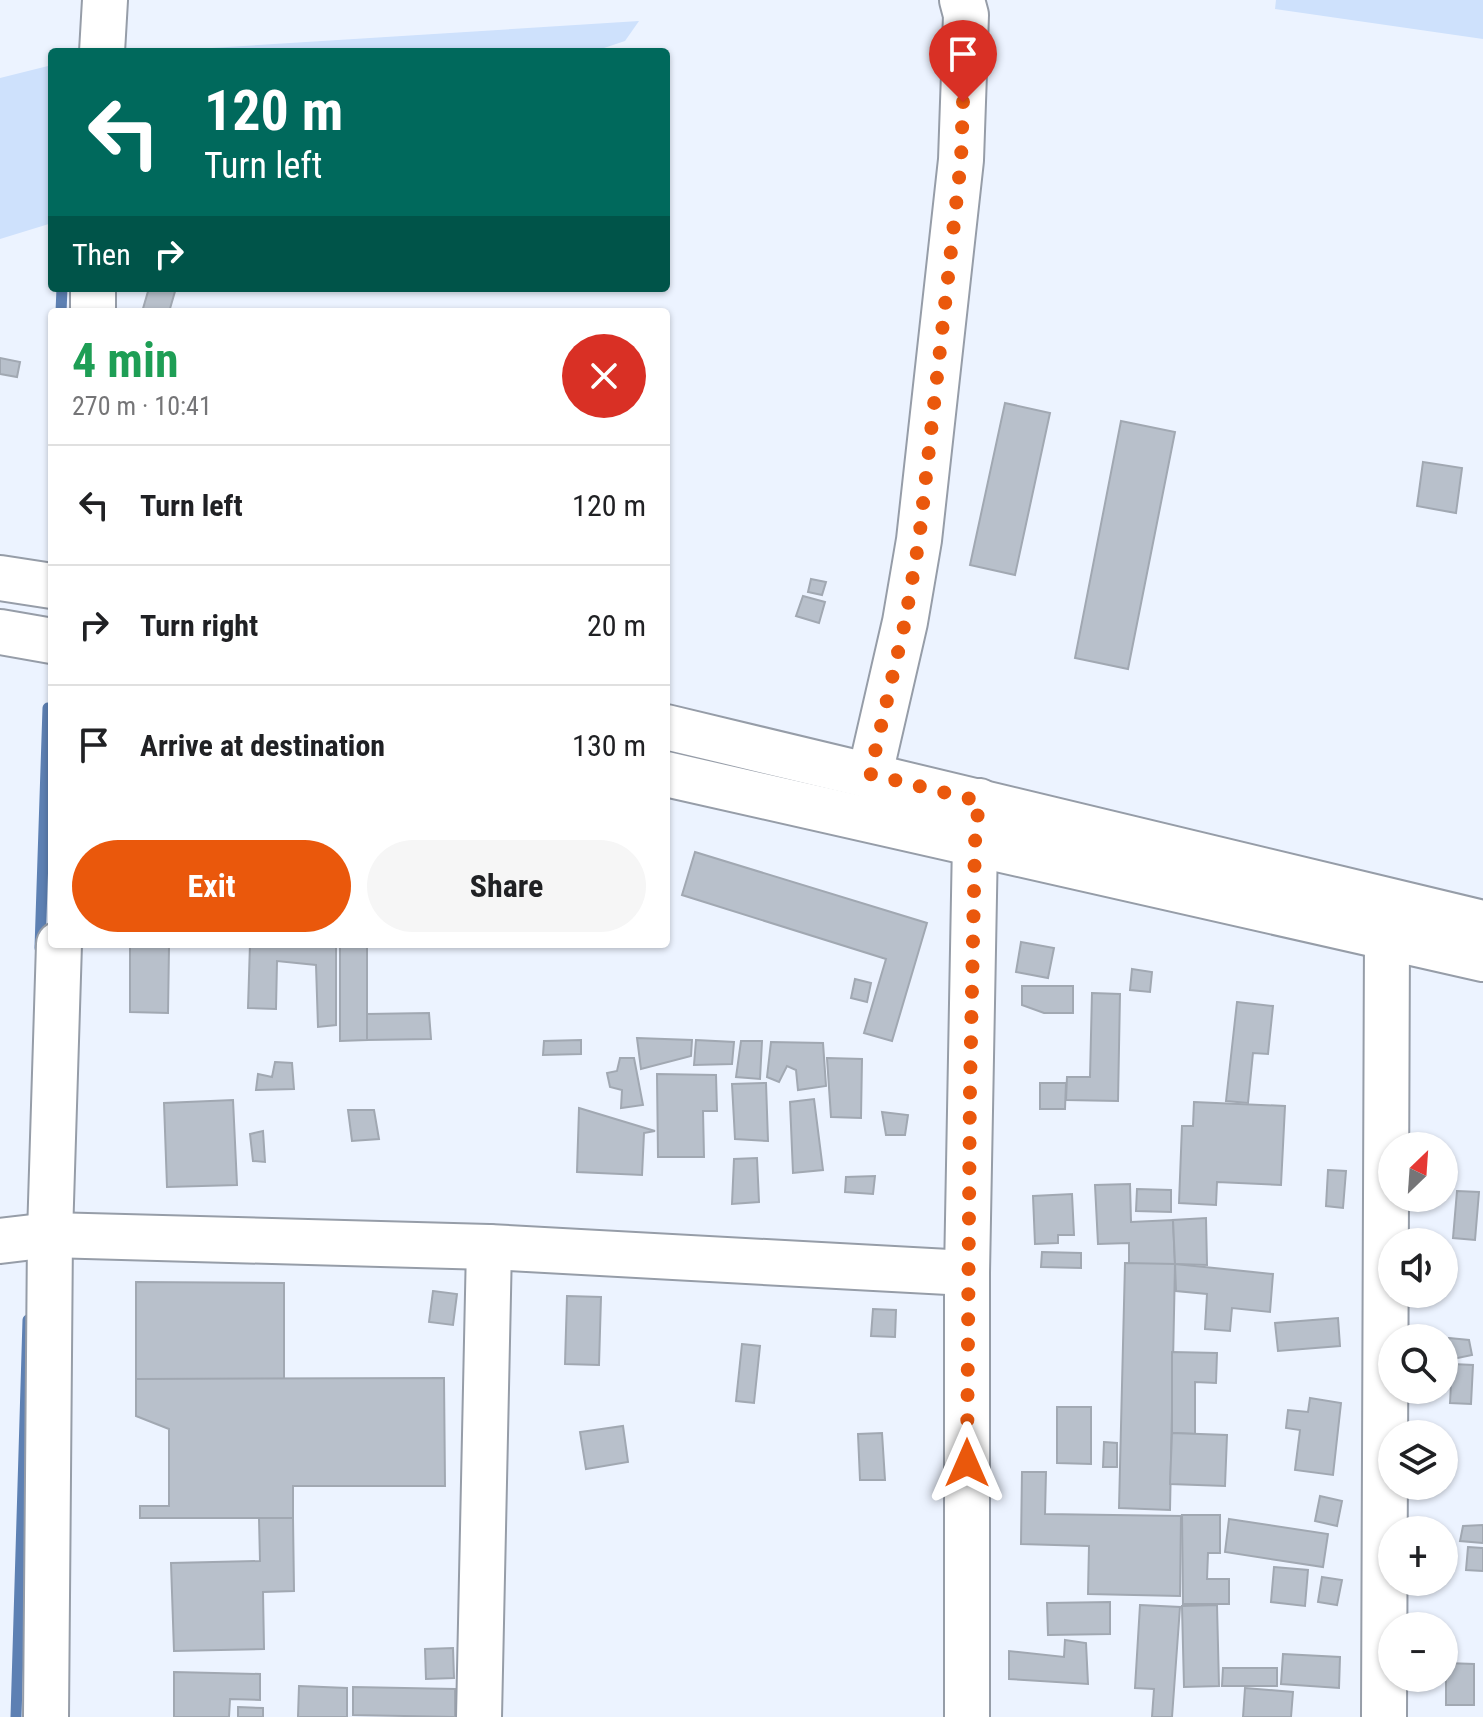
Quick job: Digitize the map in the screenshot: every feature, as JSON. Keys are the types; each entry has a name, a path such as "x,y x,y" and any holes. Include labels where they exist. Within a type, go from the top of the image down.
{"street":[{"path":"102,48 105,0"},
{"path":"870,774 905,622 927,473 961,160 966,15 962,0"},
{"path":"0,578 48,585"},
{"path":"0,632 48,640"},
{"path":"670,728 870,774 977,821 1387,936 1483,959"},
{"path":"670,775 977,821 1483,923"},
{"path":"967,1717 967,1273 977,821"},
{"path":"1384,1717 1387,936"},
{"path":"46,1717 50,1235 59,948"},
{"path":"0,1241 50,1235 489,1247 967,1273"},
{"path":"479,1717 489,1247"}],"shaded area":[{"path":"1276,0 1483,0 1483,39 1275,9"},
{"path":"639,21 625,41 604,48 210,48"},
{"path":"48,66 48,224 0,239 0,78"}],"building":[{"path":"148,292 175,292 170,308 143,308"},
{"path":"0,358 20,362 17,377 0,374"},
{"path":"1005,403 1050,413 1015,575 970,565"},
{"path":"1121,421 1175,432 1128,669 1075,658"},
{"path":"1423,462 1462,468 1456,513 1417,506"},
{"path":"811,579 826,582 822,595 808,592"},
{"path":"803,596 825,602 819,623 796,616"},
{"path":"695,852 927,923 892,1041 864,1033 886,959 682,895"},
{"path":"1021,942 1054,948 1048,978 1016,972"},
{"path":"130,948 169,948 168,1013 130,1012"},
{"path":"250,948 336,948 336,1025 318,1027 316,965 277,961 276,1009 248,1008"},
{"path":"340,948 367,948 367,1040 340,1041"},
{"path":"1132,969 1152,972 1150,992 1130,990"},
{"path":"855,979 871,983 867,1002 851,998"},
{"path":"1022,986 1073,986 1073,1013 1044,1013 1022,1005"},
{"path":"1092,993 1120,994 1118,1101 1066,1100 1067,1077 1090,1077"},
{"path":"1237,1002 1273,1006 1268,1054 1253,1053 1248,1103 1226,1101"},
{"path":"429,1013 431,1039 367,1040 367,1014"},
{"path":"637,1038 692,1040 691,1056 641,1069"},
{"path":"581,1040 581,1054 543,1055 544,1041"},
{"path":"696,1040 734,1042 732,1064 694,1065"},
{"path":"741,1041 762,1041 760,1079 736,1077"},
{"path":"771,1042 823,1043 826,1086 798,1090 796,1070 787,1066 779,1082 767,1077"},
{"path":"620,1058 634,1058 643,1105 621,1108 622,1090 610,1087 607,1073 617,1071"},
{"path":"827,1058 862,1059 861,1118 831,1117"},
{"path":"275,1062 292,1063 294,1089 256,1090 258,1074 272,1077"},
{"path":"657,1074 716,1075 717,1111 703,1111 704,1157 658,1157"},
{"path":"766,1083 768,1141 735,1139 732,1084"},
{"path":"1040,1083 1066,1083 1065,1109 1040,1109"},
{"path":"814,1099 823,1170 793,1173 790,1102"},
{"path":"233,1100 237,1185 167,1187 164,1103"},
{"path":"1194,1102 1285,1106 1281,1185 1217,1182 1216,1205 1179,1203 1182,1126 1193,1126"},
{"path":"579,1108 655,1131 644,1133 642,1175 577,1172"},
{"path":"348,1110 374,1110 379,1139 352,1141"},
{"path":"882,1112 908,1115 905,1135 886,1135"},
{"path":"263,1131 265,1162 253,1161 250,1134"},
{"path":"757,1158 759,1202 732,1204 734,1159"},
{"path":"1328,1170 1346,1171 1343,1208 1326,1206"},
{"path":"875,1176 873,1194 845,1192 846,1177"},
{"path":"1130,1184 1131,1222 1173,1220 1175,1264 1129,1265 1129,1243 1098,1244 1095,1185"},
{"path":"1137,1189 1171,1190 1171,1212 1136,1211"},
{"path":"1458,1191 1479,1192 1475,1240 1458,1238 1458,1228 1454,1228"},
{"path":"1072,1194 1074,1235 1058,1235 1058,1243 1035,1244 1033,1196"},
{"path":"1206,1218 1207,1265 1175,1264 1173,1220"},
{"path":"1042,1252 1081,1253 1081,1268 1041,1267"},
{"path":"1125,1263 1175,1264 1170,1510 1119,1508"},
{"path":"1175,1264 1273,1274 1270,1312 1232,1308 1230,1331 1205,1329 1207,1294 1176,1291"},
{"path":"136,1282 284,1283 284,1379 136,1379"},
{"path":"433,1291 457,1294 453,1325 429,1322"},
{"path":"567,1296 601,1297 599,1365 565,1364"},
{"path":"873,1309 896,1310 895,1337 871,1336"},
{"path":"1338,1318 1340,1346 1278,1351 1275,1323"},
{"path":"1458,1339 1469,1340 1472,1355 1458,1358"},
{"path":"742,1344 760,1346 754,1403 736,1401"},
{"path":"1172,1352 1217,1353 1216,1383 1195,1382 1195,1434 1172,1433"},
{"path":"1458,1364 1473,1365 1471,1404 1458,1403"},
{"path":"444,1378 445,1486 293,1486 293,1518 140,1518 140,1506 169,1506 169,1429 136,1416 136,1379"},
{"path":"1310,1398 1341,1403 1333,1475 1295,1470 1300,1430 1286,1428 1288,1410 1308,1412"},
{"path":"1057,1407 1091,1407 1091,1464 1057,1463"},
{"path":"623,1426 628,1462 586,1469 580,1432"},
{"path":"882,1433 885,1480 860,1480 858,1434"},
{"path":"1172,1433 1227,1435 1225,1486 1170,1484"},
{"path":"1104,1442 1117,1443 1117,1467 1103,1467"},
{"path":"1022,1472 1046,1472 1045,1514 1181,1516 1180,1596 1088,1594 1089,1546 1021,1544"},
{"path":"1320,1496 1342,1501 1337,1526 1315,1521"},
{"path":"1182,1515 1220,1515 1220,1553 1208,1553 1207,1579 1229,1579 1229,1604 1183,1604"},
{"path":"259,1518 293,1518 294,1591 263,1592 264,1649 174,1651 171,1563 260,1561"},
{"path":"1229,1519 1328,1534 1323,1567 1225,1552"},
{"path":"1483,1525 1483,1543 1460,1541 1463,1526"},
{"path":"1468,1547 1483,1548 1483,1571 1466,1570"},
{"path":"1274,1567 1308,1570 1305,1606 1271,1602"},
{"path":"1322,1577 1342,1580 1337,1605 1318,1602"},
{"path":"1110,1602 1110,1634 1048,1635 1047,1603"},
{"path":"1140,1605 1180,1607 1172,1717 1152,1717 1154,1689 1135,1688"},
{"path":"1217,1605 1219,1686 1184,1687 1182,1606"},
{"path":"1065,1640 1086,1643 1088,1684 1009,1679 1009,1651 1064,1657"},
{"path":"453,1648 454,1678 426,1679 425,1649"},
{"path":"1283,1654 1340,1657 1339,1688 1281,1684"},
{"path":"1458,1663 1474,1664 1474,1705 1446,1705 1446,1692 1458,1692"},
{"path":"1223,1668 1277,1668 1277,1686 1222,1686"},
{"path":"174,1672 260,1674 260,1700 230,1699 229,1717 174,1717"},
{"path":"299,1686 347,1688 347,1717 298,1717"},
{"path":"353,1687 455,1689 455,1717 353,1715"},
{"path":"1245,1688 1293,1692 1291,1717 1243,1717"},
{"path":"238,1707 263,1708 263,1717 238,1717"}],"waterway":[{"path":"61,308 62,292"},
{"path":"40,948 48,708"},
{"path":"16,1717 28,1320"}],"route":[{"path":"963,102 961,160 919,540 905,622 870,774 979,801 975,842 970,1088 967,1463"}]}
